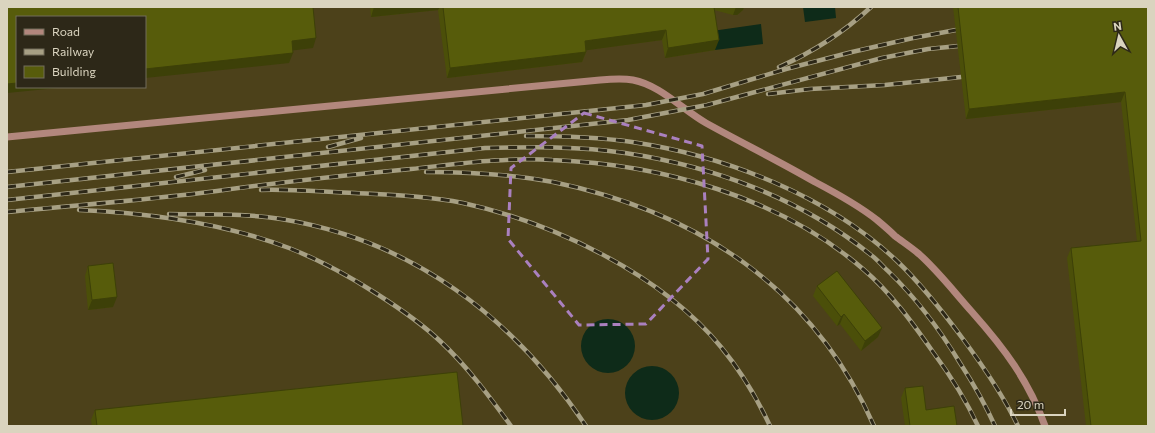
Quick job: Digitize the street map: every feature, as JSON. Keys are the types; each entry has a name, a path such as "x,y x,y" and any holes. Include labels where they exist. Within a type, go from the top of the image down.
{"lane":[{"path":"7,137 592,80 634,80 647,85 674,100 685,110 705,122 757,149 849,201 877,219 919,254 943,278 990,332 1012,361 1026,381 1046,426"}],"highlighted area":[{"path":"584,113 702,146 708,259 646,324 579,325 508,239 511,168"}],"shaded area":[{"path":"803,7 835,7 836,18 805,22"},
{"path":"761,24 763,44 715,50 712,31"},
{"path":"603,319 613,319 623,323 631,331 635,341 635,351 631,361 623,369 613,373 603,373 593,369 585,361 581,351 581,341 585,331 593,323"},
{"path":"647,366 657,366 667,370 675,378 679,388 679,398 675,408 667,416 657,420 647,420 637,416 629,408 625,398 625,388 629,378 637,370"}],"building":[{"path":"7,7 313,7 316,38 292,41 293,53 146,69 146,16 16,16 16,83 7,84"},
{"path":"443,7 714,7 719,40 668,48 666,30 585,41 586,52 450,68"},
{"path":"958,7 1148,7 1148,426 1091,426 1071,248 1141,241 1125,92 969,109"},
{"path":"113,263 117,297 92,300 88,266"},
{"path":"837,271 882,328 865,341 844,314 841,317 817,286"},
{"path":"457,372 463,426 97,426 95,410"},
{"path":"923,386 926,410 954,406 957,426 910,426 905,388"}],"railway":[{"path":"779,67 828,41 871,7"},
{"path":"7,172 646,105 703,94 786,69 852,52 956,30"},
{"path":"7,187 628,120 707,105 882,58 928,49 958,46"},
{"path":"768,94 810,89 885,85 961,77"},
{"path":"526,136 579,137 619,140 668,148 704,157 774,182 841,217 871,238 898,262 924,289 985,370 1006,403 1018,426"},
{"path":"328,147 361,138"},
{"path":"7,200 485,148 538,147 590,149 658,159 723,176 786,202 816,217 874,257 909,293 936,327 974,386 995,426"},
{"path":"7,212 165,197 464,163 517,159 593,163 676,177 717,189 757,204 795,222 830,244 863,269 901,308 946,370 978,426"},
{"path":"176,177 205,170"},
{"path":"426,172 490,174 553,182 606,195 656,213 702,236 745,264 784,296 818,334 849,377 874,426"},
{"path":"261,190 382,194 423,197 463,203 498,212 569,238 604,255 637,275 668,297 696,321 721,347 735,365 760,405 770,426"},
{"path":"79,210 105,211 159,217 212,226 264,239 323,263 385,299 433,334 469,371 511,426"},
{"path":"169,214 239,215 281,219 329,229 374,245 416,265 455,290 492,318 526,351 557,387 586,426"}]}
